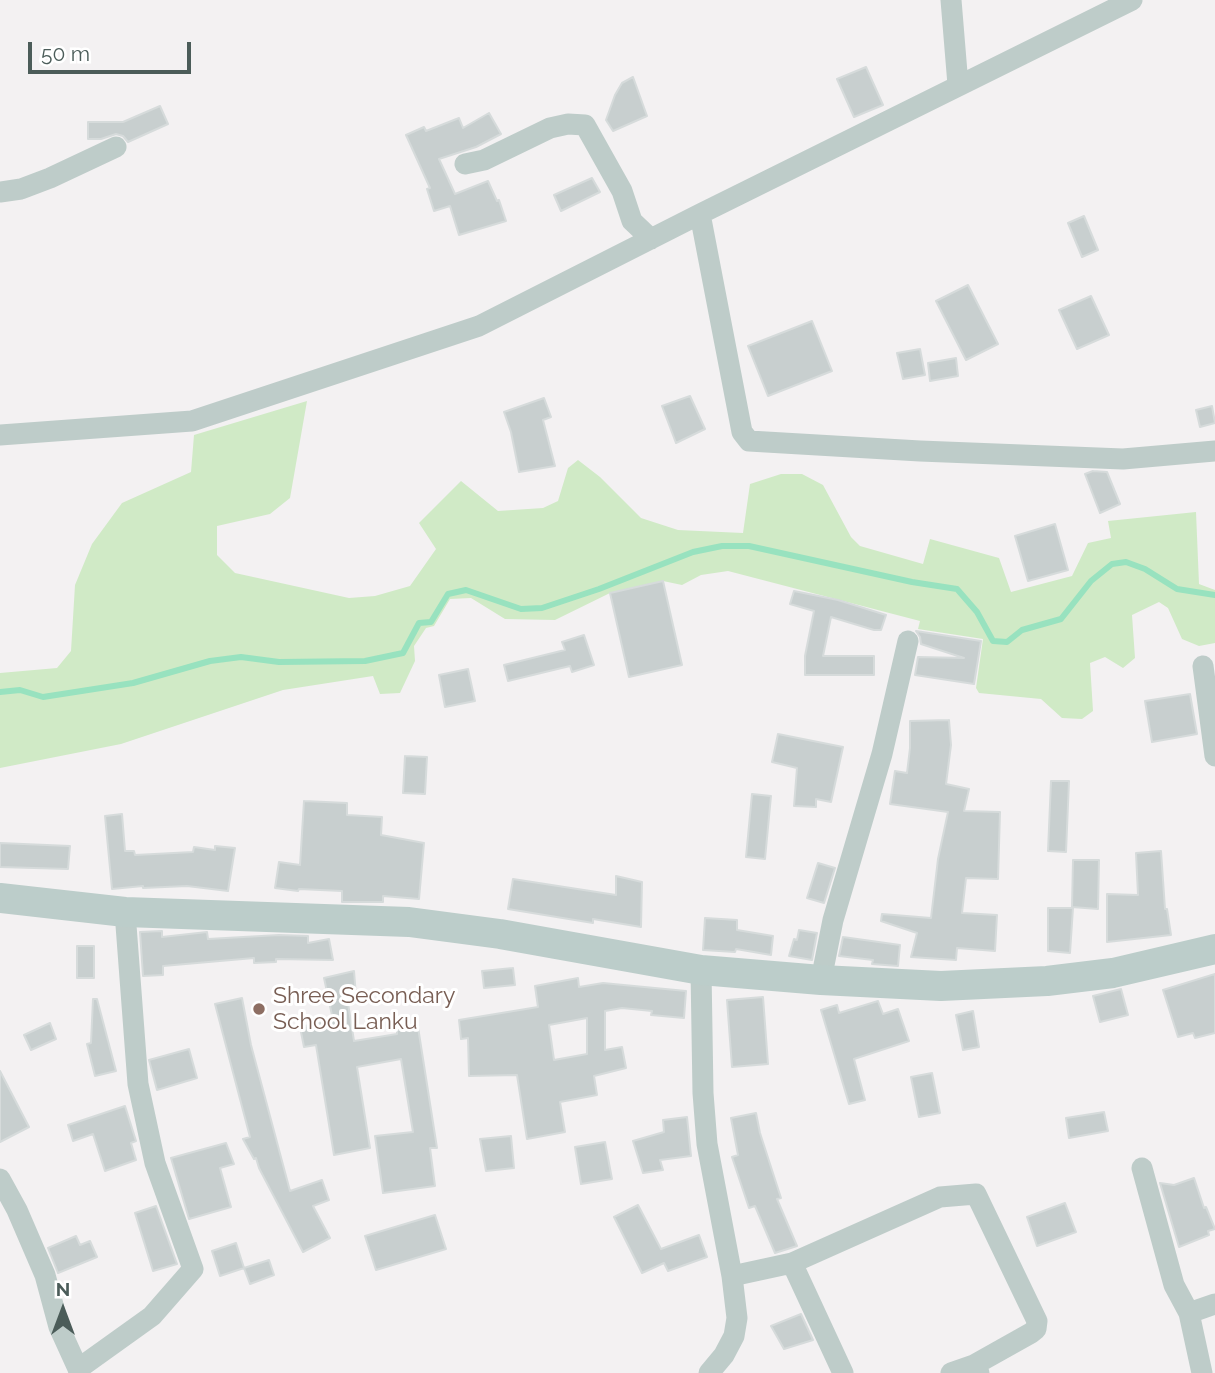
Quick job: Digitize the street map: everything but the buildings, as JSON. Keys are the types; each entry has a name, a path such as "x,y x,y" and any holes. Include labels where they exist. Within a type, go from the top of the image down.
{"street":[{"path":"951,0 958,85"},
{"path":"0,435 192,421 479,326 1132,0"},
{"path":"465,164 484,160 550,128 568,124 585,125 622,191 632,221 651,239"},
{"path":"0,192 21,189 50,178 116,147"},
{"path":"700,214 742,432 749,440 920,451 1123,459 1215,451"},
{"path":"821,980 833,920 882,754 908,641"},
{"path":"1203,666 1215,756"},
{"path":"0,898 125,912 409,922 500,934 701,970 941,986 1046,981 1113,973 1215,949"},
{"path":"0,1179 17,1210 44,1275 59,1327 79,1371 152,1316 193,1269 155,1163 138,1084 125,912"},
{"path":"701,970 703,1093 707,1144 732,1276 737,1318 734,1336 724,1355 709,1373"},
{"path":"1142,1168 1174,1285 1189,1313 1202,1373"},
{"path":"732,1276 792,1264 940,1197 976,1194 1037,1321 1036,1329 976,1369 951,1373"},
{"path":"792,1264 844,1373"},
{"path":"1189,1313 1215,1304"}],"green space":[{"path":"307,401 290,498 270,514 217,526 217,555 235,573 349,598 375,596 410,586 436,549 419,523 461,481 498,511 543,508 558,501 568,468 578,460 600,477 641,518 678,530 743,533 750,484 781,474 802,474 823,485 851,537 860,546 923,564 930,539 999,558 1011,592 1072,576 1088,543 1111,538 1108,521 1196,512 1199,584 1215,590 1215,643 1199,646 1182,639 1168,608 1159,602 1132,615 1135,658 1123,668 1105,657 1090,663 1093,711 1082,719 1062,718 1041,699 979,693 976,688 983,639 918,629 920,621 728,571 701,575 682,585 663,581 610,593 555,620 505,619 471,598 450,599 434,626 426,628 414,646 415,661 400,693 380,694 373,676 283,690 121,744 0,768 0,673 57,668 71,651 75,585 92,544 122,503 191,472 194,435"}],"waterway":[{"path":"0,692 20,690 43,697 133,683 210,661 241,657 279,662 365,661 403,653 419,623 431,622 448,594 466,590 521,609 542,608 693,552 722,546 749,546 912,582 957,589 977,612 993,641 1007,642 1022,630 1061,619 1091,581 1112,564 1126,562 1145,569 1177,589 1215,595"}],"place":[{"name":"Shree Secondary School Lanku","path":"259,1009"}]}
